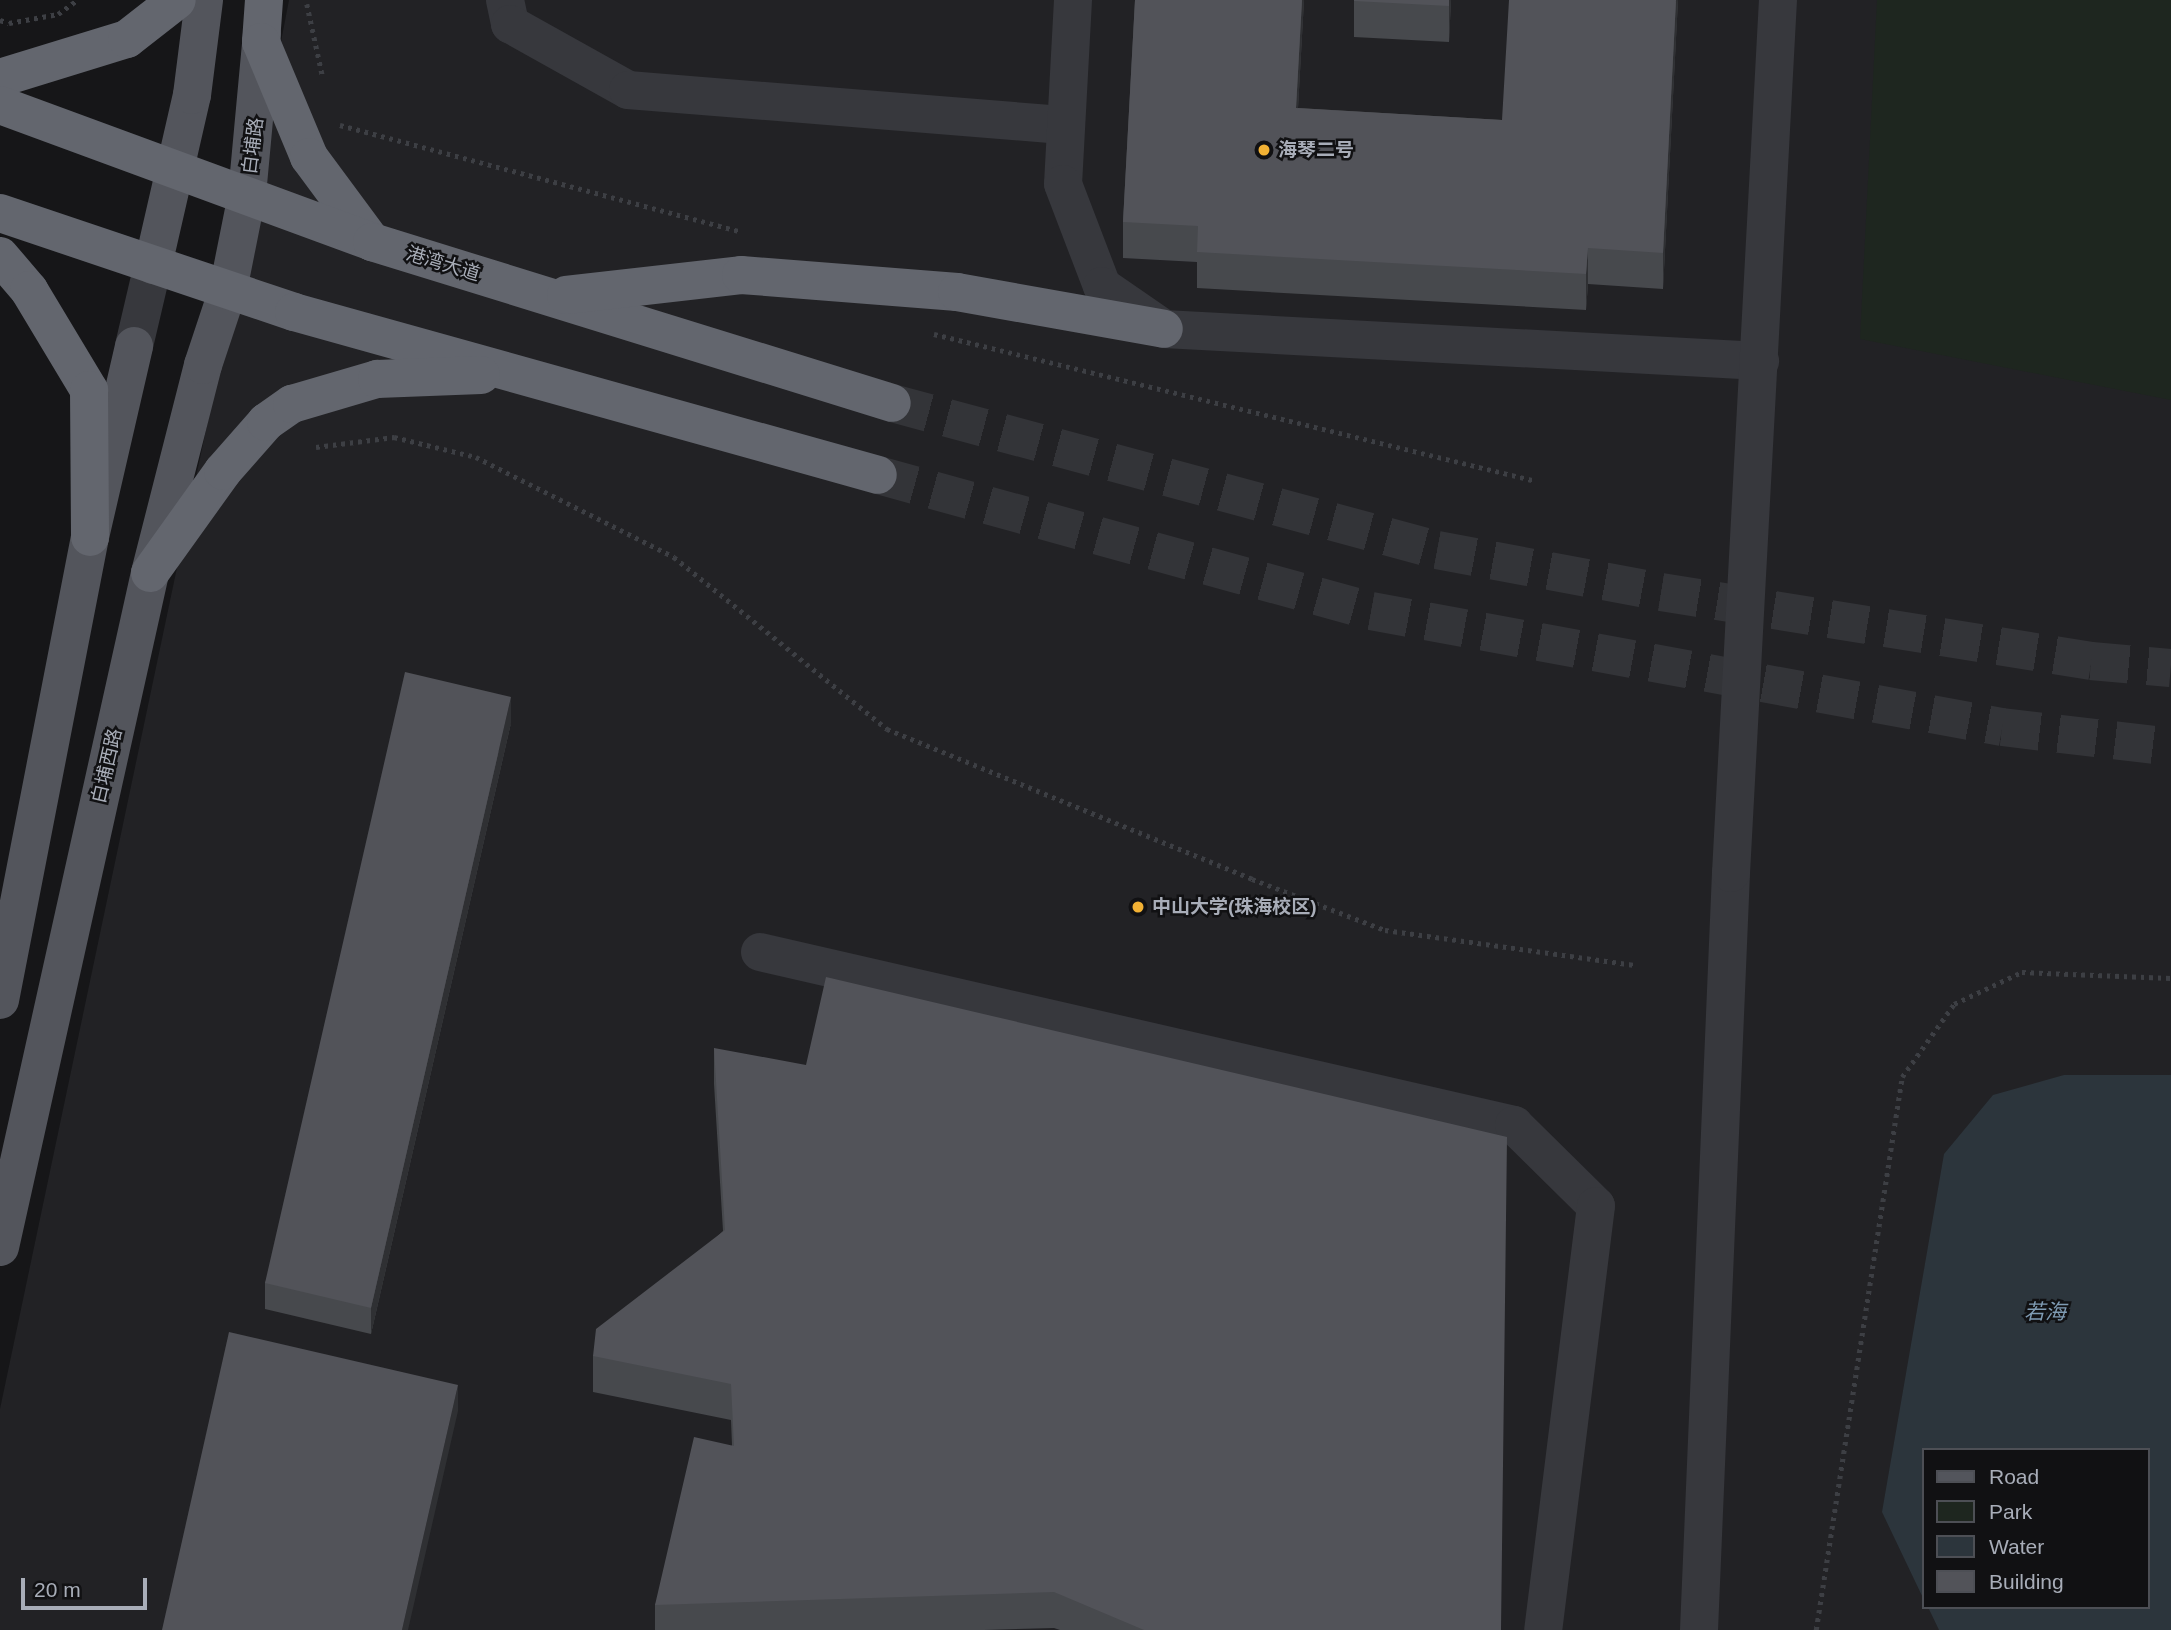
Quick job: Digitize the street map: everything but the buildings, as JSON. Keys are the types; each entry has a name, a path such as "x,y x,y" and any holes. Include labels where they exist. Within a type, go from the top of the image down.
{"highway":[{"path":"0,78 127,38 177,0"},
{"path":"264,0 261,42 309,157 372,242"},
{"name":"港湾大道","path":"0,105 372,242 892,403"},
{"path":"0,213 228,289 878,475"},
{"path":"0,256 29,290 89,390 90,537"},
{"path":"550,297 741,275 957,292 1164,329"},
{"path":"150,573 223,471 266,422 292,404 377,379 518,373"}],"main road":[{"path":"153,265 173,167 192,95 204,0"},
{"name":"白埔路","path":"228,289 247,195 264,0"},
{"name":"白埔西路","path":"0,1247 150,573 203,365 228,289"},
{"path":"0,1000 90,537 134,346"}],"street":[{"path":"505,0 510,24 628,90 1066,125"},
{"path":"1073,0 1063,184 1102,286 1164,329 1759,361"},
{"path":"1699,1630 1730,887 1778,0"},
{"path":"134,346 153,265"},
{"path":"760,952 1514,1125 1596,1206 1543,1630"}],"path":[{"path":"0,20 9,23 58,14 77,0"},
{"path":"306,0 324,82"},
{"path":"316,447 394,437 476,457 674,557 887,729 1252,879 1385,930 1635,965"},
{"path":"1816,1630 1902,1077 1954,1004 2022,972 2171,978"}],"shaded area":[{"name":"中山大学(珠海校区)","path":"289,0 2171,0 2171,1630 0,1630 0,1409 211,406"}],"green space":[{"path":"1877,0 2171,0 2171,400 1860,339"}],"water":[{"name":"若海","path":"2064,1075 2171,1075 2171,1630 1939,1630 1929,1609 2150,1609 2150,1448 1923,1448 1923,1598 1882,1512 1944,1154 1993,1095"}],"tunnel":[{"path":"892,403 1437,550 1661,592 2091,661 2171,668"},
{"path":"878,475 1371,611 2002,727 2171,747"}],"place":[{"name":"海琴二号","path":"1264,150"},
{"name":"中山大学(珠海校区)","path":"1138,907"}]}
